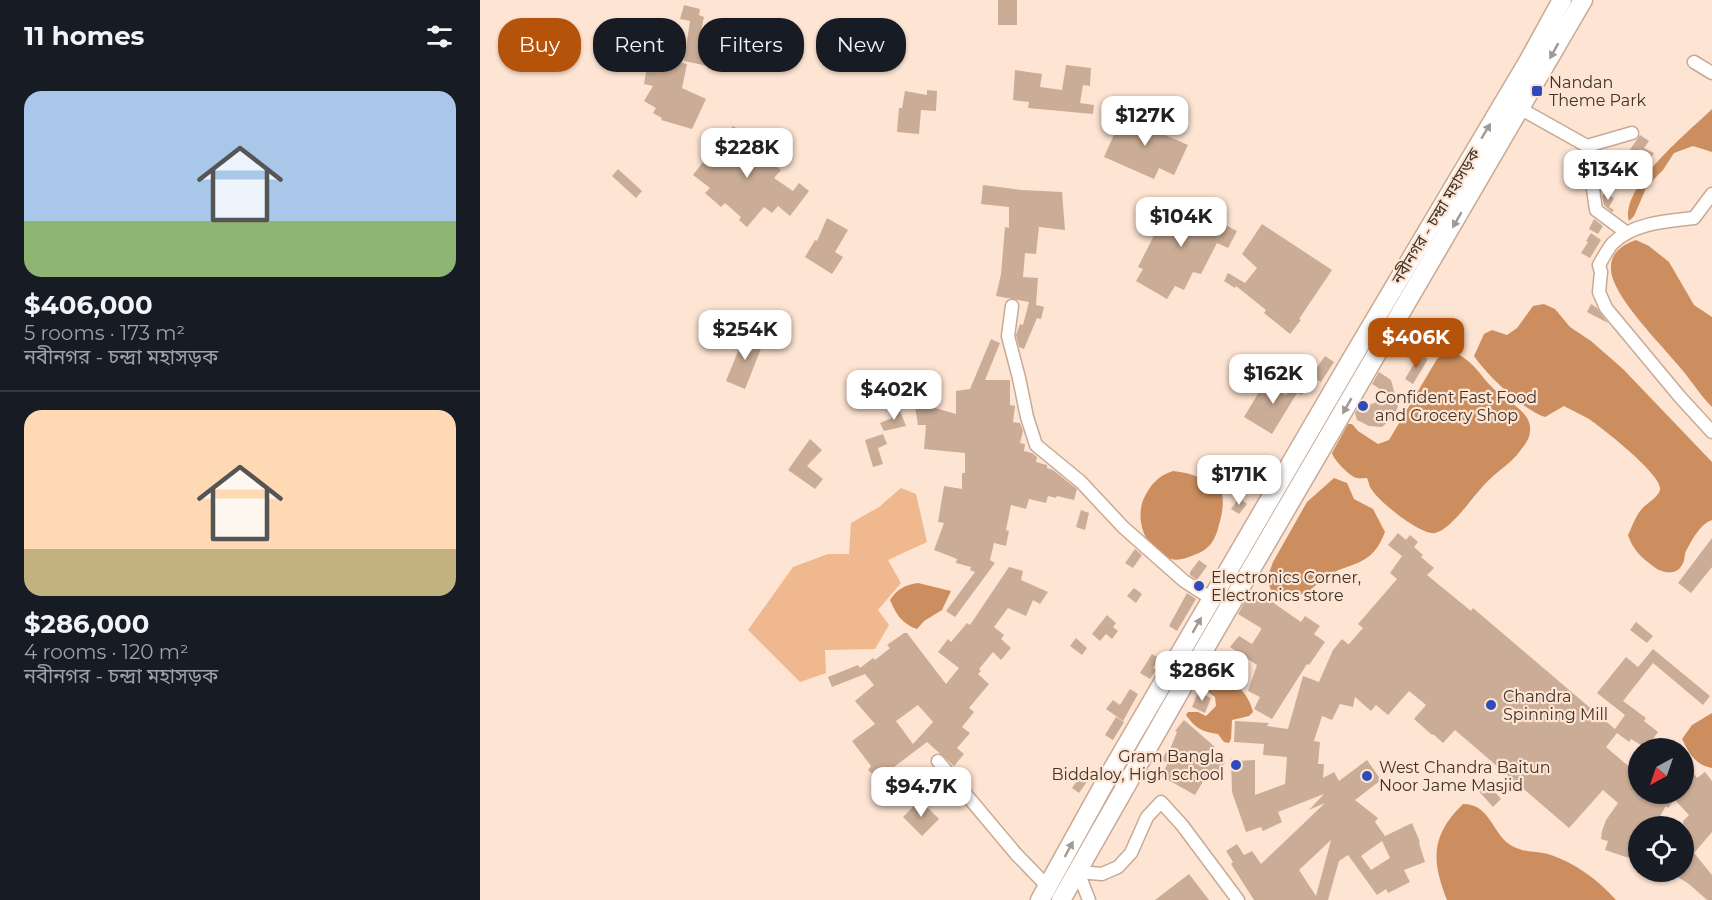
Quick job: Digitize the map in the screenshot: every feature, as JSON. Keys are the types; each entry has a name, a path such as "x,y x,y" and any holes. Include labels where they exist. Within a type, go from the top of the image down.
{"highway":[{"name":"নবীনগর - চন্দ্রা মহাসড়ক","path":"1044,893 1108,777 1562,0"},
{"name":"নবীনগর - চন্দ্রা মহাসড়ক","path":"1061,900 1184,684 1583,0"},
{"path":"1505,100 1521,109"}],"street":[{"path":"1694,62 1712,73"},
{"path":"1521,109 1587,146 1632,133"},
{"path":"1587,146 1596,210 1627,233"},
{"path":"1712,194 1694,218 1666,221 1627,233 1612,244 1599,265 1601,272 1599,292 1606,308 1712,432"},
{"path":"1012,306 1008,336 1036,445 1081,482 1123,527 1184,581 1212,599"},
{"path":"938,761 1016,854 1044,893"},
{"path":"1089,900 1078,872 1102,874 1118,867 1131,853 1147,817 1161,802 1182,825 1238,900"}],"shaded area":[{"path":"1712,109 1712,152 1693,146 1674,153 1663,170 1647,186 1634,216 1629,221 1629,207 1635,192 1646,176 1659,160"},
{"path":"1636,240 1649,246 1669,262 1694,305 1712,317 1712,407 1629,307 1613,280 1611,263 1615,254 1626,244"},
{"path":"1544,304 1555,309 1570,327 1591,341 1623,369 1712,462 1712,520 1697,533 1686,551 1683,563 1676,571 1665,572 1654,567 1638,553 1628,535 1639,513 1660,490 1659,483 1642,463 1596,424 1564,406 1545,417 1526,407 1496,382 1474,356 1484,334 1492,330 1507,335 1517,328 1533,306"},
{"path":"1453,352 1472,364 1491,387 1524,413 1530,424 1530,434 1517,455 1484,485 1449,525 1435,533 1429,533 1411,524 1392,510 1371,489 1367,478 1350,475 1332,453 1348,424 1352,424 1358,431 1378,444 1389,440 1437,359 1444,353"},
{"path":"1173,471 1187,473 1205,480 1222,493 1223,502 1217,531 1211,544 1199,553 1177,560 1155,550 1144,534 1140,516 1144,498 1149,489 1159,478"},
{"path":"1334,478 1347,483 1354,499 1373,509 1385,532 1380,543 1368,557 1324,577 1307,593 1290,595 1271,590 1267,579 1273,562 1307,502"},
{"path":"901,488 916,494 927,542 888,560 901,583 878,610 889,625 875,649 825,650 826,673 800,682 748,630 793,567 828,554 849,554 851,523 879,507"},
{"path":"918,583 951,591 942,610 924,621 917,629 900,618 890,600 902,588"},
{"path":"1210,676 1225,679 1238,686 1251,704 1253,712 1249,716 1232,720 1229,743 1224,742 1218,734 1197,727 1186,715 1188,712 1198,712 1206,716 1216,706 1215,697 1203,688 1204,681"},
{"path":"1712,713 1712,768 1701,764 1694,758 1694,738 1683,738 1692,725"},
{"path":"1463,804 1473,805 1480,809 1501,836 1514,847 1547,854 1570,863 1594,879 1616,900 1447,900 1438,872 1437,849 1445,826"}],"building":[{"path":"998,0 1017,0 1017,25 998,25"},
{"path":"684,5 700,9 699,15 704,17 698,18 698,64 686,61 690,21 680,18"},
{"path":"1066,65 1091,68 1090,86 1083,85 1080,103 1094,105 1093,114 1028,108 1029,102 1013,100 1015,70 1042,74 1040,87 1062,90"},
{"path":"646,72 685,72 682,88 706,99 692,129 661,120 662,118 653,113 656,108 644,101 653,86 644,84"},
{"path":"927,90 937,91 936,111 921,110 919,134 897,132 899,108 902,108 905,91 927,95"},
{"path":"1125,110 1168,128 1165,135 1188,145 1174,175 1159,168 1154,179 1104,157"},
{"path":"733,126 775,155 770,162 781,170 774,178 793,191 799,183 809,191 790,216 778,206 772,213 764,207 747,227 739,220 741,217 725,203 721,207 705,193 710,188 693,175 706,158 708,160"},
{"path":"1640,135 1649,141 1644,148 1654,153 1644,170 1634,165 1622,182 1612,176"},
{"path":"618,169 642,191 636,198 612,176"},
{"path":"983,185 1062,192 1065,230 1039,227 1036,254 1025,253 1023,277 1038,278 1036,305 1044,307 1041,319 1037,318 1024,349 1019,347 1016,335 1020,324 1023,325 1029,302 996,296 1001,274 1005,227 1009,228 1009,207 981,204"},
{"path":"1604,193 1614,198 1609,207 1614,210 1612,212 1604,205 1602,196"},
{"path":"1173,198 1237,231 1228,248 1217,243 1201,274 1193,272 1184,290 1175,286 1167,299 1136,281 1143,269 1138,267"},
{"path":"827,218 848,230 835,252 843,257 832,274 805,257 815,240 817,241"},
{"path":"1594,219 1603,226 1598,234 1589,229"},
{"path":"1262,224 1332,270 1290,334 1264,313 1266,310 1236,286 1235,288 1224,281 1228,273 1245,283 1257,268 1242,254"},
{"path":"1591,233 1601,240 1590,258 1581,253"},
{"path":"1591,304 1597,308 1608,323 1587,312"},
{"path":"745,334 764,341 745,389 726,381"},
{"path":"991,339 1000,343 985,380 1010,380 1010,405 1015,406 1013,422 1020,423 1023,431 1020,443 1025,444 1024,451 1032,453 1037,457 1036,462 1047,465 1047,468 1053,470 1077,489 1074,500 1048,496 1046,503 1029,499 1026,509 1011,505 1006,530 1009,531 1006,546 994,543 990,560 995,563 955,617 946,611 975,572 970,570 971,567 956,563 957,559 934,550 944,523 938,522 944,486 962,489 965,453 924,449 926,425 918,425 914,400 926,395 932,407 956,414 956,391 970,389"},
{"path":"1420,354 1428,359 1413,384 1405,379"},
{"path":"1325,356 1334,362 1321,382 1311,376"},
{"path":"1379,372 1391,380 1398,406 1394,416 1382,427 1369,426 1357,420 1355,413 1357,410 1391,396 1372,384"},
{"path":"1296,377 1308,383 1302,395 1297,393 1272,434 1244,417 1265,382 1286,395"},
{"path":"899,408 906,426 884,431 880,423 892,418 891,411"},
{"path":"883,434 887,444 878,448 883,464 873,467 865,440"},
{"path":"810,439 822,450 807,466 823,479 815,489 788,470"},
{"path":"1239,498 1247,504 1239,514 1231,509"},
{"path":"1081,510 1089,513 1085,530 1076,527"},
{"path":"1398,533 1406,540 1410,535 1418,542 1414,547 1423,555 1421,557 1434,568 1427,575 1471,611 1473,608 1615,729 1625,715 1597,693 1626,657 1638,667 1653,649 1710,696 1703,705 1653,663 1623,701 1646,718 1644,721 1658,732 1654,738 1628,738 1628,741 1617,733 1606,747 1628,766 1628,804 1671,804 1668,808 1666,806 1660,816 1628,816 1628,858 1605,850 1608,841 1601,839 1602,831 1606,820 1618,803 1603,790 1569,828 1455,730 1443,743 1432,735 1414,719 1426,705 1409,691 1388,715 1376,705 1371,711 1355,697 1353,707 1340,704 1332,720 1322,716 1314,741 1320,742 1318,764 1324,764 1323,778 1334,772 1339,781 1367,760 1381,780 1355,800 1378,818 1375,822 1385,836 1412,823 1425,862 1404,870 1410,882 1388,893 1386,889 1377,895 1348,855 1339,861 1328,900 1254,900 1231,864 1233,862 1226,851 1237,844 1244,855 1252,851 1261,864 1325,803 1309,810 1324,794 1278,812 1282,822 1263,831 1261,827 1246,832 1232,792 1231,759 1255,760 1255,795 1285,784 1287,757 1263,755 1264,744 1234,742 1235,721 1269,723 1267,726 1288,729 1303,676 1319,682 1333,650 1342,639 1349,644 1363,628 1358,624 1397,579 1390,573 1402,556 1388,545","holes":["1331,840 1316,896 1299,870","1382,841 1390,858 1371,870 1361,856"]},
{"path":"1712,538 1712,567 1691,593 1678,583"},
{"path":"1135,549 1142,555 1133,568 1125,563"},
{"path":"1199,560 1207,566 1197,580 1190,575 1190,572"},
{"path":"1009,567 1023,571 1021,580 1048,592 1040,604 1033,600 1026,616 1008,608 994,627 1004,635 1001,639 1011,648 1001,660 993,652 979,669 981,671 978,674 989,684 969,708 974,712 962,727 970,733 957,748 964,754 954,766 927,742 894,767 900,773 897,775 906,784 895,795 868,770 871,766 852,741 875,724 855,701 874,685 865,674 832,687 828,677 858,665 860,668 873,658 875,660 890,648 887,645 907,633 946,684 959,668 938,652 948,639 951,642 967,623 970,625","holes":["918,705 933,722 913,744 896,721"]},
{"path":"1134,588 1142,594 1136,603 1127,596"},
{"path":"1187,593 1196,599 1177,631 1169,626"},
{"path":"1257,594 1301,622 1305,616 1320,626 1314,634 1325,642 1309,665 1307,664 1272,719 1254,709 1260,697 1248,691 1257,665 1230,647 1239,636 1252,644 1261,630 1238,614 1246,599 1251,603"},
{"path":"1107,615 1116,623 1113,627 1118,631 1112,639 1106,634 1100,641 1092,634"},
{"path":"1636,622 1653,636 1647,643 1630,630"},
{"path":"1076,638 1087,648 1082,655 1070,646"},
{"path":"1152,654 1159,658 1153,668 1156,670 1150,679 1140,673"},
{"path":"1130,689 1138,694 1123,721 1106,709 1113,700 1120,705"},
{"path":"1198,692 1211,698 1205,713 1192,707"},
{"path":"1116,717 1124,722 1113,740 1105,735"},
{"path":"1184,720 1215,747 1211,751 1225,763 1215,775 1209,771 1195,795 1161,776 1168,763 1162,760 1166,752 1168,754 1177,732 1175,731"},
{"path":"1086,768 1093,773 1079,793 1072,788"},
{"path":"1705,772 1712,781 1712,832 1694,853 1694,816 1689,815 1679,804 1694,804 1694,774 1697,778"},
{"path":"1483,778 1501,799 1493,807 1474,786"},
{"path":"920,800 939,819 922,836 903,817"},
{"path":"1694,853 1712,875 1712,900 1707,900 1686,882 1694,882"},
{"path":"1189,874 1209,900 1155,900"}],"place":[{"name":"Nandan Theme Park","path":"1537,91"},
{"name":"Confident Fast Food and Grocery Shop","path":"1363,406"},
{"name":"Electronics Corner, Electronics store","path":"1199,586"},
{"name":"Chandra Spinning Mill","path":"1491,705"},
{"name":"Gram Bangla Biddaloy, High school","path":"1236,765"},
{"name":"West Chandra Baitun Noor Jame Masjid","path":"1367,776"}]}
